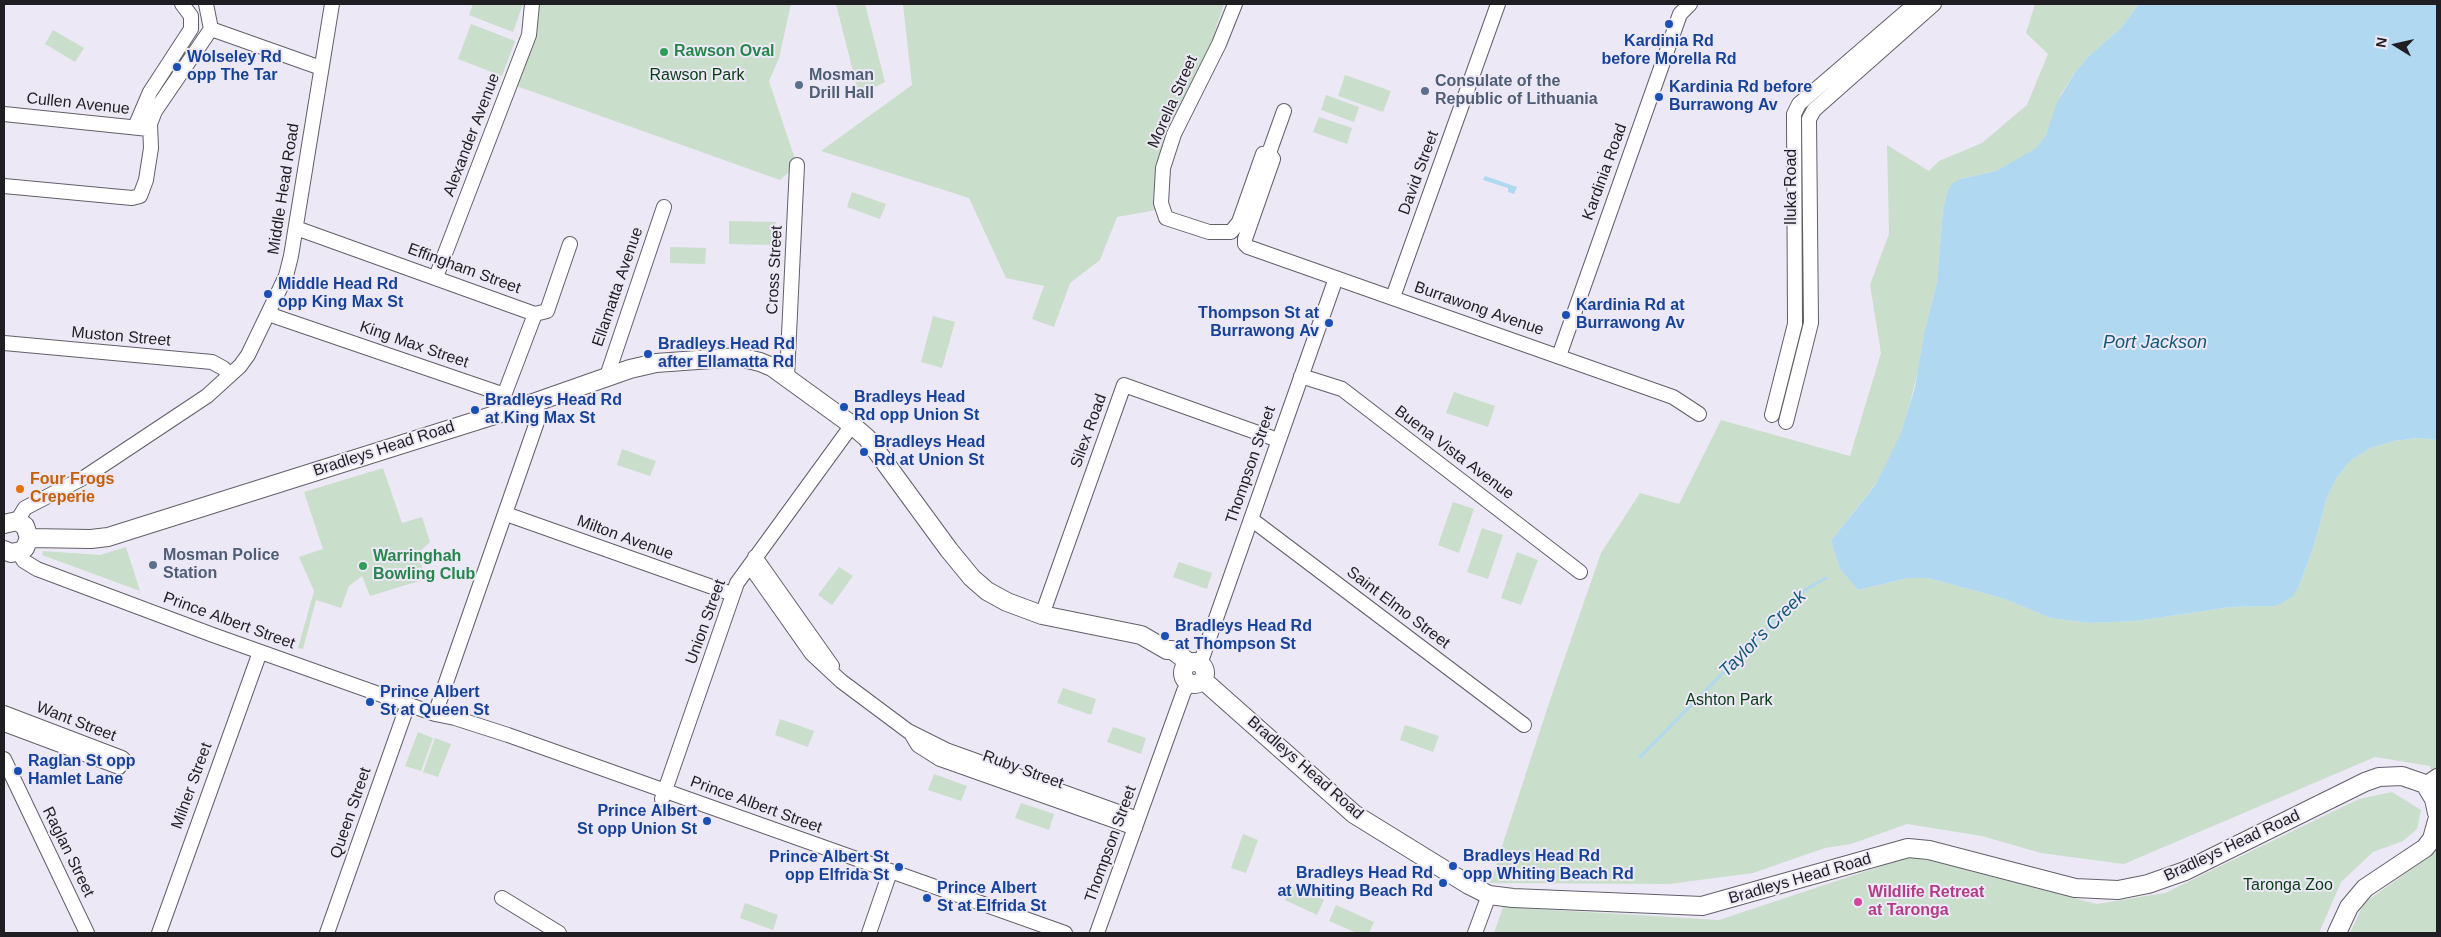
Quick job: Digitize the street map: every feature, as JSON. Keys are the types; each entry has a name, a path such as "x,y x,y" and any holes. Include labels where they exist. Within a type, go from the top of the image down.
{"main road":[{"name":"Bradleys Head Road","path":"29,538 91,540 118,534 509,403 536,402 630,369 656,363 731,356 760,362 787,377 852,425 875,448 949,550 972,578 987,591 1006,602 1042,615 1141,635 1167,650 1169,655 1193,672 1346,808 1468,885 1489,895 1513,898 1702,906 1908,848 1929,850 2075,888 2118,890 2148,884 2185,871 2365,782 2379,777 2402,776 2431,780"},
{"path":"10,523 25,526 29,538 25,548 11,551"},
{"path":"2431,780 2437,813"},
{"path":"2337,933 2349,907 2365,888 2425,848 2432,840 2437,821"}],"street":[{"path":"4,186 132,198 140,196 143,192 152,143 142,128 150,92 192,29 191,16 182,4"},
{"path":"142,128 211,29 206,4"},
{"name":"Middle Head Road","path":"10,523 25,508 86,478 207,396 230,376 248,355 286,276 296,228 332,4"},
{"name":"Alexander Avenue","path":"436,277 529,35 532,4"},
{"name":"Morella Street","path":"1235,4 1218,44 1174,134 1163,168 1161,203 1166,218 1209,232 1231,232 1239,222 1263,154 1269,153"},
{"name":"David Street","path":"1392,297 1498,4"},
{"name":"Kardinia Road","path":"1559,356 1680,14 1690,4"},
{"name":"Iluka Road","path":"1772,415 1794,324 1794,114 1799,104 1915,4"},
{"name":"Iluka Road","path":"1786,422 1811,323 1809,119 1814,110 1934,4"},
{"path":"211,29 322,68"},
{"path":"1269,153 1284,111"},
{"name":"Cullen Avenue","path":"4,114 142,128"},
{"name":"Burrawong Avenue","path":"1269,153 1273,159 1245,244 1673,397 1699,414"},
{"name":"Cross Street","path":"787,377 798,165"},
{"name":"Ellamatta Avenue","path":"606,379 664,207"},
{"name":"Effingham Street","path":"296,228 535,314"},
{"path":"509,403 535,314 547,311 570,244"},
{"name":"Thompson Street","path":"1097,933 1184,691 1193,672 1251,518 1336,278"},
{"name":"King Max Street","path":"268,314 499,393 509,403"},
{"name":"Muston Street","path":"4,343 212,362 223,368 230,376"},
{"name":"Buena Vista Avenue","path":"1300,376 1342,389 1580,572"},
{"name":"Silex Road","path":"1042,615 1124,385 1278,440"},
{"path":"434,714 538,420 536,402"},
{"name":"Union Street","path":"663,795 732,594 752,561 852,425"},
{"name":"Milton Avenue","path":"506,514 732,594"},
{"name":"Saint Elmo Street","path":"1251,518 1524,725"},
{"name":"Prince Albert Street","path":"11,551 37,569 260,652 408,704 434,714 454,726 663,795 1065,933"},
{"name":"Ruby Street","path":"752,561 822,649 841,681 908,731 918,745 940,759 1137,824"},
{"name":"Milner Street","path":"159,933 260,652"},
{"name":"Queen Street","path":"327,933 408,704"},
{"name":"Want Street","path":"4,714 70,744 4,724"},
{"name":"Raglan Street","path":"4,759 87,933"},
{"name":"Prince Albert Street","path":"663,795 1043,933"},
{"path":"869,933 888,878"},
{"path":"1475,933 1489,895"},
{"path":"502,898 559,933"}],"green space":[{"path":"473,4 523,4 513,32 469,15"},
{"name":"Rawson Park","path":"532,4 791,4 779,58 769,81 797,165 780,180 511,84"},
{"path":"836,4 865,4 885,82 859,95"},
{"path":"903,4 1224,4 1156,210 1117,217 1100,260 1070,283 1054,327 1032,319 1044,286 1006,278 969,198 821,151 912,85"},
{"name":"Ashton Park","path":"2035,4 2139,4 2121,28 2090,55 2076,71 2061,94 2046,135 2035,150 1996,171 1960,179 1948,190 1943,210 1937,283 1906,418 1896,448 1881,477 1831,541 1840,569 1858,590 1908,578 1928,578 2002,598 2051,618 2090,623 2136,621 2231,607 2276,606 2299,586 2314,545 2327,497 2337,477 2350,461 2370,448 2394,441 2418,438 2437,440 2437,788 2430,766 2375,757 2124,864 2041,853 1982,836 1907,824 1851,844 1825,848 1753,873 1669,884 1490,883 1601,553 1640,493 1679,504 1721,420 1850,456 1881,353 1870,285 1889,234 1887,145 1929,171 1939,161 1982,143 2027,105 2048,54 2026,33"},
{"path":"471,24 515,41 502,76 458,59"},
{"path":"53,30 84,48 75,62 45,44"},
{"path":"1345,75 1391,91 1383,112 1338,96"},
{"path":"1326,95 1359,107 1354,122 1321,110"},
{"path":"1319,117 1352,128 1347,144 1313,132"},
{"path":"852,192 886,204 880,219 847,207"},
{"path":"729,221 776,222 775,245 729,244"},
{"path":"670,247 706,248 705,264 670,263"},
{"path":"933,316 955,322 942,368 921,362"},
{"path":"1454,392 1495,406 1488,427 1446,413"},
{"path":"622,449 656,461 650,476 617,465"},
{"name":"Warringhah Bowling Club","path":"383,468 402,523 422,517 430,542 418,553 426,579 370,596 362,576 349,586 341,608 316,600 303,649 298,648 314,591 299,557 323,549 304,492"},
{"path":"1453,502 1474,509 1459,553 1438,545"},
{"path":"1482,528 1503,535 1488,579 1467,572"},
{"path":"126,547 140,591 42,555 43,551 100,555"},
{"path":"1517,552 1538,560 1521,605 1501,598"},
{"path":"1179,562 1212,573 1207,589 1173,577"},
{"path":"839,567 853,576 832,605 818,595"},
{"path":"1063,688 1096,699 1091,715 1057,703"},
{"path":"780,719 814,731 808,747 775,735"},
{"path":"1405,725 1439,736 1433,752 1400,740"},
{"path":"1113,727 1146,738 1141,754 1107,742"},
{"path":"418,732 433,738 421,771 405,766"},
{"path":"435,738 451,744 438,777 423,772"},
{"path":"934,774 967,786 961,801 928,790"},
{"name":"Taronga Zoo","path":"2392,792 2421,810 2417,829 2403,841 2373,852 2341,882 2319,933 1494,933 1503,907 1719,920 1912,856 2097,904 2165,893 2359,799"},
{"path":"1021,803 1054,814 1049,830 1015,818"},
{"path":"1243,834 1258,840 1246,873 1231,868"},
{"path":"2437,843 2437,933 2350,933 2364,903 2433,854"},
{"path":"1291,885 1324,900 1317,915 1285,900"},
{"path":"745,903 778,915 773,930 740,918"},
{"path":"1336,905 1374,922 1369,933 1357,933 1329,921"}],"water":[{"name":"Port Jackson","path":"2139,4 2437,4 2437,440 2418,438 2394,441 2370,448 2350,461 2337,477 2327,497 2314,545 2299,586 2292,597 2276,606 2231,607 2136,621 2089,623 2051,618 2002,598 1928,578 1908,578 1858,590 1840,569 1831,541 1876,484 1901,433 1915,387 1924,333 1937,283 1943,210 1948,190 1953,183 1960,179 1996,171 2035,149 2046,135 2057,102 2076,71 2090,55 2121,28"},
{"path":"1485,176 1517,187 1514,194 1508,192 1508,188 1483,180"}],"waterway":[{"name":"Taylor's Creek","path":"1640,757 1805,590 1826,578"}],"place":[{"name":"Kardinia Rd before Morella Rd","path":"1669,24"},
{"name":"Rawson Oval","path":"664,52"},
{"name":"Wolseley Rd opp The Tar","path":"177,67"},
{"name":"Mosman Drill Hall","path":"799,85"},
{"name":"Consulate of the Republic of Lithuania","path":"1425,91"},
{"name":"Kardinia Rd before Burrawong Av","path":"1659,97"},
{"name":"Middle Head Rd opp King Max St","path":"268,294"},
{"name":"Kardinia Rd at Burrawong Av","path":"1566,315"},
{"name":"Thompson St at Burrawong Av","path":"1329,323"},
{"name":"Bradleys Head Rd after Ellamatta Rd","path":"648,354"},
{"name":"Bradleys Head Rd opp Union St","path":"844,407"},
{"name":"Bradleys Head Rd at King Max St","path":"475,410"},
{"name":"Bradleys Head Rd at Union St","path":"864,452"},
{"name":"Four Frogs Creperie","path":"20,489"},
{"name":"Mosman Police Station","path":"153,565"},
{"name":"Warringhah Bowling Club","path":"363,566"},
{"name":"Bradleys Head Rd at Thompson St","path":"1165,636"},
{"name":"Prince Albert St at Queen St","path":"370,702"},
{"name":"Raglan St opp Hamlet Lane","path":"18,771"},
{"name":"Prince Albert St opp Union St","path":"707,821"},
{"name":"Bradleys Head Rd opp Whiting Beach Rd","path":"1453,866"},
{"name":"Prince Albert St opp Elfrida St","path":"899,867"},
{"name":"Bradleys Head Rd at Whiting Beach Rd","path":"1443,883"},
{"name":"Prince Albert St at Elfrida St","path":"927,898"},
{"name":"Wildlife Retreat at Taronga","path":"1858,902"}]}
